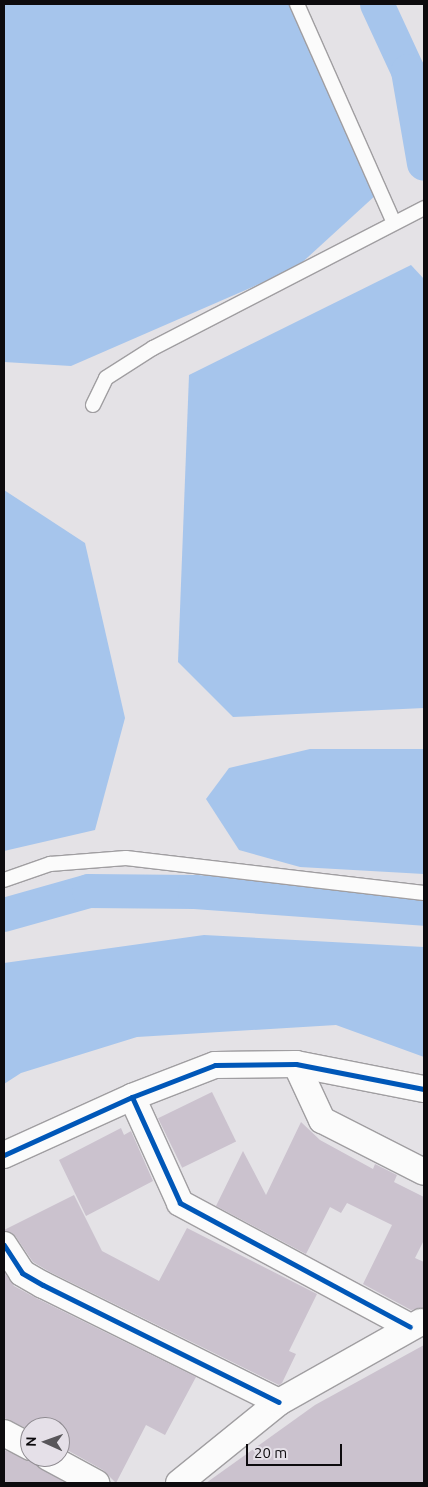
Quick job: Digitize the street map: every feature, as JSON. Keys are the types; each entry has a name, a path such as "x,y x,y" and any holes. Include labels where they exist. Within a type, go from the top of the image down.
{"street":[{"path":"4,1155 132,1096 215,1065 296,1064 424,1089"},
{"path":"296,1064 322,1120 424,1172"},
{"path":"132,1096 180,1203 417,1324"},
{"path":"4,1245 22,1273 43,1285 279,1402"},
{"path":"179,1483 279,1402 417,1324"},
{"path":"4,1433 20,1442"},
{"path":"66,1467 96,1483"}],"lane":[{"path":"297,4 393,221"},
{"path":"93,405 106,378 153,348 393,221 424,208"},
{"path":"4,880 50,864 126,858 424,893"}],"water":[{"path":"4,4 299,4 377,194 296,268 71,366 4,362"},
{"path":"411,265 424,279 424,708 233,717 178,662 189,375"},
{"path":"4,490 85,543 125,718 95,830 4,851"},
{"path":"310,749 424,749 424,874 300,867 239,850 206,799 229,768"},
{"path":"204,935 424,947 424,1057 336,1025 137,1037 21,1073 4,1084 4,963"}],"building":[{"path":"212,1092 236,1141 182,1168 158,1118"},
{"path":"301,1122 320,1140 373,1169 375,1164 397,1175 394,1182 424,1197 424,1240 415,1258 424,1262 424,1308 411,1310 363,1284 392,1225 347,1203 341,1213 330,1207 306,1254 216,1206 243,1151 266,1195"},
{"path":"121,1128 124,1135 131,1131 153,1181 86,1216 59,1160"},
{"path":"74,1195 102,1251 159,1281 187,1228 317,1294 289,1351 296,1354 282,1383 279,1385 50,1272 33,1262 16,1237 4,1230"},
{"path":"4,1272 14,1286 196,1377 165,1435 146,1425 116,1483 103,1470 70,1452 70,1417 20,1417 20,1425 4,1418"},
{"path":"424,1345 424,1483 206,1483 315,1405"},
{"path":"4,1450 20,1456 20,1467 42,1467 65,1483 4,1483"}],"waterway":[{"path":"377,4 408,71 424,164"},
{"path":"4,915 89,891 195,892 424,909"}],"cycle path":[{"path":"4,1155 132,1097 215,1065 296,1064 424,1089"},
{"path":"132,1097 180,1203 410,1327"},
{"path":"4,1245 22,1273 43,1285 279,1402"}]}
